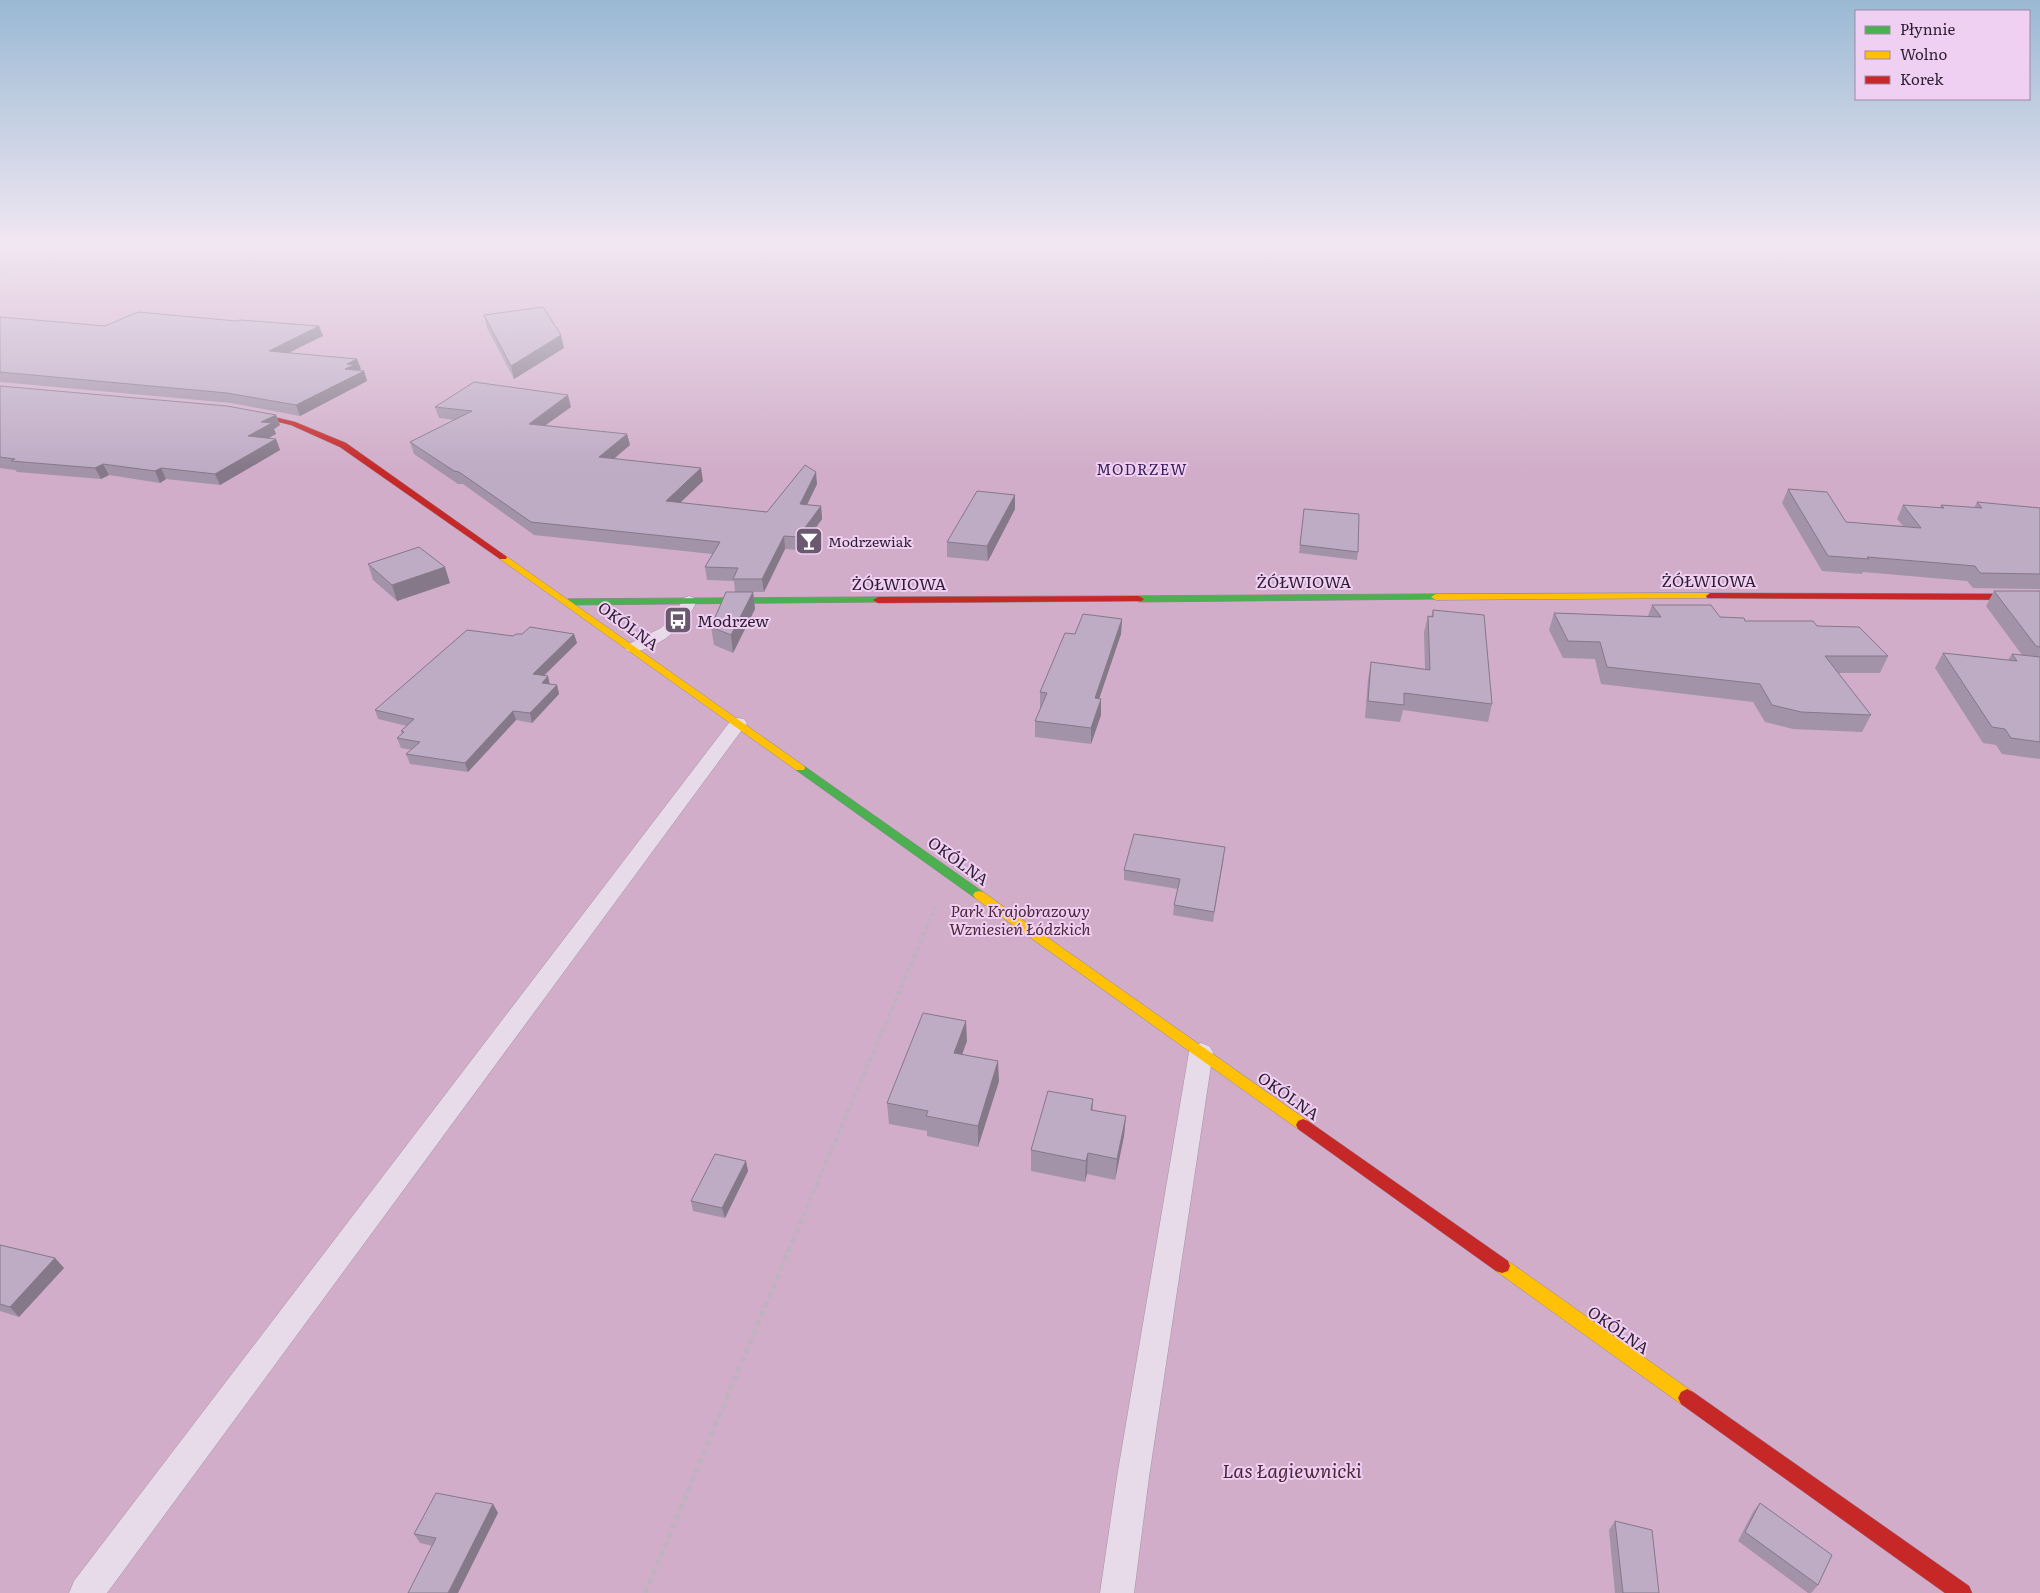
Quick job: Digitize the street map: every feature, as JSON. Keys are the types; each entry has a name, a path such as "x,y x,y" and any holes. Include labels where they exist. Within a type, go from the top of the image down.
{"street":[{"name":"OKÓLNA","path":"230,410 266,415 296,422 341,443 633,648 1962,1593"},
{"name":"ŻÓŁWIOWA","path":"568,602 1554,596 2040,597"}],"lane":[{"path":"633,648 663,636 684,614 689,601"},
{"path":"86,1593 738,723"},
{"path":"1117,1593 1135,1467 1201,1052"}],"path":[{"path":"646,1593 785,1258 949,874"}],"green space":[{"name":"Park Krajobrazowy Wzniesień Łódzkich","path":"0,319 2040,319 2040,1593 0,1593"}],"building":[{"path":"0,319 27,319 105,326 121,319 218,319 319,326 269,351 357,359 347,364 354,365 345,369 364,371 296,405 227,393 0,372"},
{"path":"486,319 551,319 561,335 511,366"},
{"path":"474,382 568,395 529,424 627,434 599,457 701,468 666,501 767,512 805,465 816,472 800,504 821,506 798,537 784,536 762,579 733,579 738,568 705,567 720,542 531,522 459,472 454,471 410,442 472,411 435,407"},
{"path":"0,386 227,406 276,415 261,422 272,423 248,436 276,439 215,474 161,468 155,471 103,464 95,468 11,461 15,459 0,457"},
{"path":"1788,489 1827,492 1846,522 1921,528 1903,505 1982,508 1977,502 2040,508 2040,574 1980,573 1975,566 1867,557 1869,559 1828,556"},
{"path":"977,491 1015,495 987,546 947,542"},
{"path":"1304,509 1359,514 1358,552 1300,545"},
{"path":"419,547 445,567 392,585 368,564"},
{"path":"1994,591 2040,591 2040,647 2036,646"},
{"path":"726,592 753,592 731,635 711,627"},
{"path":"1652,605 1711,605 1720,617 1744,618 1745,621 1813,621 1817,626 1859,627 1888,656 1825,656 1871,715 1801,712 1772,705 1760,684 1607,667 1600,642 1568,641 1554,613 1661,617"},
{"path":"1433,610 1484,615 1492,704 1404,693 1404,705 1368,701 1371,662 1430,670 1428,616 1433,617"},
{"path":"1083,614 1122,619 1095,698 1101,699 1091,728 1035,721 1047,693 1040,692 1065,633 1075,634"},
{"path":"530,627 574,634 533,674 548,676 542,683 557,685 530,713 513,711 465,763 406,754 420,742 397,738 404,732 401,731 414,719 375,710 467,630 513,636 522,634"},
{"path":"1943,653 2017,661 2012,654 2040,657 2040,742 2011,738 2005,729 1992,727"},
{"path":"1134,834 1225,847 1214,912 1174,905 1180,879 1124,870"},
{"path":"923,1013 966,1021 954,1053 998,1061 978,1126 926,1116 928,1111 887,1103"},
{"path":"1048,1091 1093,1099 1091,1110 1126,1116 1117,1159 1088,1153 1086,1161 1031,1150"},
{"path":"715,1154 746,1161 722,1208 691,1201"},
{"path":"0,1245 55,1258 10,1307 0,1304"},
{"path":"436,1493 493,1504 448,1593 408,1593 436,1538 414,1534"},
{"path":"1760,1503 1832,1555 1818,1585 1745,1532"},
{"path":"1615,1521 1652,1530 1659,1593 1623,1593"}],"traffic: fast":[{"path":"1139,599 1436,597"},
{"path":"568,602 878,600"},
{"path":"800,768 979,895"}],"traffic: slow":[{"path":"503,557 800,768"},
{"path":"1436,597 1710,596"},
{"path":"979,895 1303,1125"},
{"path":"1502,1266 1687,1398"}],"traffic: jam":[{"path":"240,411 293,423 343,445 503,557"},
{"path":"1710,596 2040,597"},
{"path":"878,600 1139,599"},
{"path":"1303,1125 1502,1266"},
{"path":"1687,1398 1962,1593"}],"place":[{"name":"Modrzewiak","path":"809,541"},
{"name":"Modrzew","path":"678,620"}],"district":[{"name":"MODRZEW","path":"1142,468"}],"park label":[{"name":"Las Łagiewnicki","path":"1292,1470"}]}
